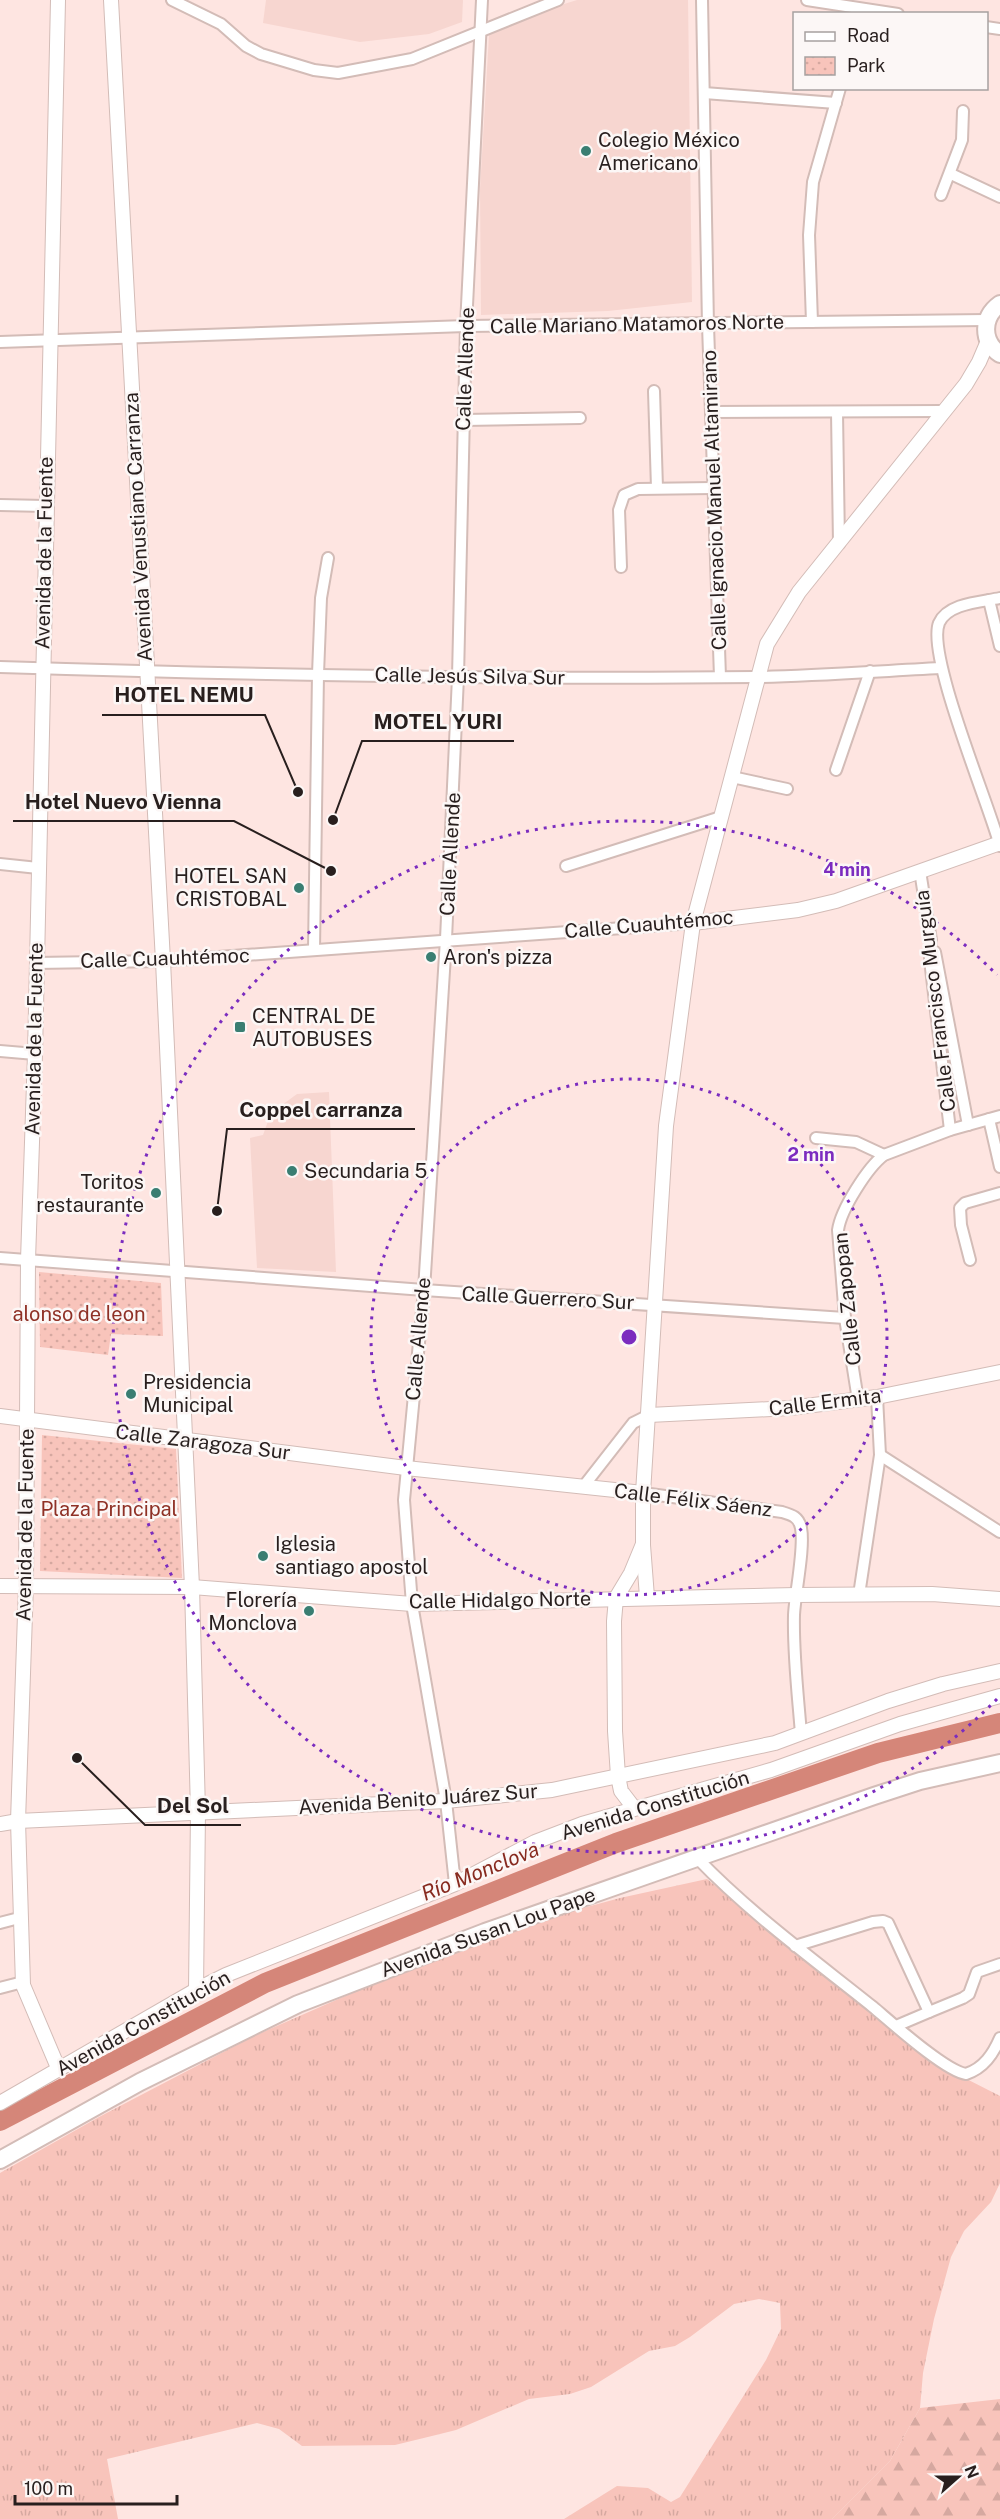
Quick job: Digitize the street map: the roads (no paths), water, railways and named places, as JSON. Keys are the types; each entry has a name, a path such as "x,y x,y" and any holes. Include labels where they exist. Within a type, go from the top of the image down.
{"main road":[{"path":"996,350 987,320 994,308 1000,304"},
{"name":"Avenida Susan Lou Pape","path":"0,2160 140,2082 298,2004 485,1932 901,1787 1000,1763"}],"street":[{"name":"Avenida de la Fuente","path":"58,0 28,1260 26,1586 18,1821 23,1982 26,1996 59,2070"},
{"name":"Avenida Venustiano Carranza","path":"111,0 163,961 192,1587 198,1811 196,1990"},
{"path":"172,0 221,24 246,46 261,54 325,72 354,71 412,59 558,0"},
{"name":"Calle Allende","path":"455,1884 446,1801 412,1604 404,1500 424,1290 446,939 458,677 466,326 482,0"},
{"name":"Calle Ignacio Manuel Altamirano","path":"702,0 708,325 720,677"},
{"path":"807,0 888,12"},
{"path":"812,322 809,235 813,182 840,90"},
{"path":"704,93 836,104"},
{"path":"942,195 962,140 963,111"},
{"path":"951,174 1000,197"},
{"name":"Calle Mariano Matamoros Norte","path":"0,342 466,326 987,320"},
{"path":"647,1597 643,1544 643,1493 666,1126 693,923 767,644 799,592 975,369 996,350"},
{"path":"654,391 657,488"},
{"path":"711,412 944,411"},
{"path":"837,412 838,544"},
{"path":"464,420 580,418"},
{"path":"621,567 620,502 624,495 629,491 657,488 713,488"},
{"path":"0,505 45,506"},
{"path":"314,950 318,674 321,598 328,558"},
{"path":"1000,646 994,599 948,612 939,622 937,636 940,668 1000,844"},
{"name":"Calle Jesús Silva Sur","path":"0,667 458,677 759,677 940,668"},
{"path":"836,770 870,671"},
{"path":"732,777 787,789"},
{"path":"566,866 722,817"},
{"name":"Calle Cuauhtémoc","path":"36,963 163,961 693,923 798,910 836,901 1000,844"},
{"path":"0,864 38,868"},
{"name":"Calle Francisco Murguía","path":"920,871 931,940 930,960 950,1130"},
{"path":"931,940 940,972 968,1125"},
{"path":"0,1052 34,1054"},
{"path":"995,1118 1000,1167"},
{"name":"Calle Zapopan","path":"858,1400 845,1318 838,1225 865,1176 877,1160 884,1155 950,1130 995,1118"},
{"path":"816,1138 856,1143 884,1155"},
{"path":"970,1260 959,1209 963,1204 1000,1193"},
{"name":"Calle Guerrero Sur","path":"0,1258 176,1273 845,1318"},
{"name":"Calle Ermita","path":"649,1415 790,1408 858,1400 1000,1372"},
{"path":"859,1595 880,1455 878,1397"},
{"path":"583,1487 633,1424 649,1415"},
{"name":"Calle Zaragoza Sur","path":"0,1416 406,1468"},
{"path":"880,1455 1000,1532"},
{"name":"Calle Félix Sáenz","path":"406,1468 643,1493 782,1512 794,1516 800,1523 802,1534 796,1595 795,1665 801,1734"},
{"path":"634,1808 621,1791 618,1776 615,1731 614,1621 616,1598 631,1573 643,1544"},
{"name":"Calle Hidalgo Norte","path":"0,1586 192,1587 412,1604 796,1595 932,1594 1000,1599"},
{"name":"Avenida Benito Juárez Sur","path":"0,1824 18,1821 198,1811 446,1801 552,1790 751,1748 801,1734 888,1701 943,1684 1000,1671"},
{"name":"Avenida Constitución","path":"0,2103 196,1990 277,1954 455,1884 536,1842 582,1824 771,1770 900,1724 1000,1696"},
{"path":"697,1858 739,1899 795,1946 924,2049 963,2074 973,2072 983,2064 995,2051 1000,2038"},
{"path":"0,1923 20,1918"},
{"path":"795,1946 873,1922 888,1923 929,2012"},
{"path":"896,2026 963,1998 972,1989 977,1972 1000,1964"},
{"path":"0,1988 23,1982"}],"waterway":[{"name":"Río Monclova","path":"0,2121 265,1983 616,1843 878,1753 1000,1723"}],"place":[{"name":"Colegio México Americano","path":"586,151"},
{"name":"HOTEL NEMU","path":"298,792"},
{"name":"MOTEL YURI","path":"333,820"},
{"name":"Hotel Nuevo Vienna","path":"331,871"},
{"name":"HOTEL SAN CRISTOBAL","path":"299,888"},
{"name":"Aron's pizza","path":"431,957"},
{"name":"CENTRAL DE AUTOBUSES","path":"240,1027"},
{"name":"Secundaria 5","path":"292,1171"},
{"name":"Toritos restaurante","path":"156,1193"},
{"name":"Coppel carranza","path":"217,1211"},
{"name":"Presidencia Municipal","path":"131,1394"},
{"name":"Iglesia santiago apostol","path":"263,1556"},
{"name":"Florería Monclova","path":"309,1611"},
{"name":"Del Sol","path":"77,1758"}],"park label":[{"name":"alonso de leon","path":"79,1314"},
{"name":"Plaza Principal","path":"109,1509"}]}
